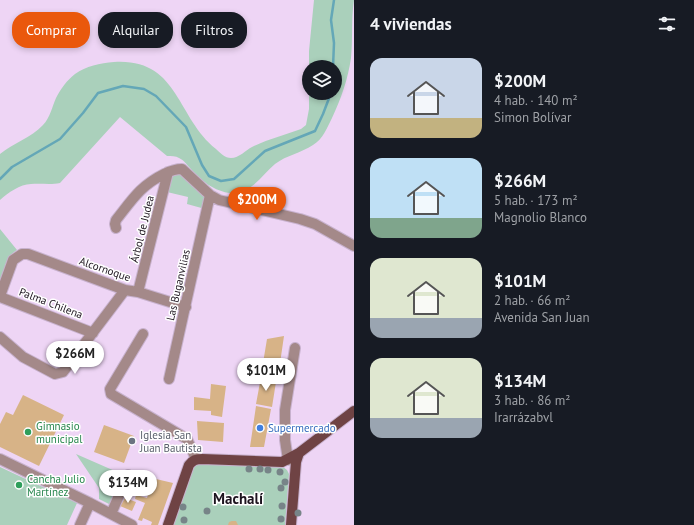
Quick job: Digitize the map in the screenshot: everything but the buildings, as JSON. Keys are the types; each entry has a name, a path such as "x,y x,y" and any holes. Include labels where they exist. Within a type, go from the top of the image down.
{"main road":[{"path":"168,525 189,465 192,461 196,459 277,462 288,460 354,411"},
{"path":"291,525 296,462 299,453"}],"street":[{"path":"116,228 116,220 143,187 151,180 168,172 182,169 210,195 224,202 300,219 314,224 354,246"},
{"name":"Árbol de Judea","path":"138,292 168,172"},
{"name":"Las Buganvilias","path":"169,379 210,195"},
{"name":"Alcornoque","path":"0,296 13,260 22,254 28,254 125,290 138,292 186,307"},
{"path":"0,337 24,358 51,372 60,374 125,290"},
{"name":"Palma Chilena","path":"0,296 93,333"},
{"path":"143,334 110,389 111,394 187,439 196,459"},
{"path":"288,460 285,440 285,410 295,348"},
{"path":"0,459 132,525"},
{"path":"111,514 128,475"},
{"path":"80,525 90,503"}],"green space":[{"path":"314,0 354,0 351,58 342,94 342,60 309,60"},
{"path":"114,62 135,63 152,69 164,79 174,92 203,136 221,154 231,158 234,158 250,148 270,139 301,129 306,125 309,100 340,100 324,133 316,143 304,150 284,158 275,164 250,188 238,193 225,192 208,185 182,160 176,157 167,156 120,117 60,183 27,184 18,187 0,200 0,154 38,130 43,125 51,112 56,98 72,76 79,71 98,64"},
{"path":"182,174 205,196 205,209 187,204 188,197 167,192 171,177"},
{"path":"0,229 17,250 10,256 0,283"},
{"path":"76,454 124,475 111,505 99,499 99,488"},
{"path":"198,463 283,467 289,474 285,525 172,525 191,469"},
{"name":"Cancha Julio Martínez","path":"0,467 77,503 67,525 0,525"}],"waterway":[{"path":"333,60 334,43 331,20 334,0"},
{"path":"0,179 12,167 60,139 98,93 123,86 144,89 156,96 186,127 202,165 209,176 221,181 234,179 265,151 315,131 328,100"}],"place":[{"name":"Supermercado","path":"260,428"},
{"name":"Gimnasio municipal","path":"28,432"},
{"name":"Iglesia San Juan Bautista","path":"132,441"},
{"name":"Cancha Julio Martínez","path":"19,485"}],"district":[{"name":"Machalí","path":"238,499"}]}
